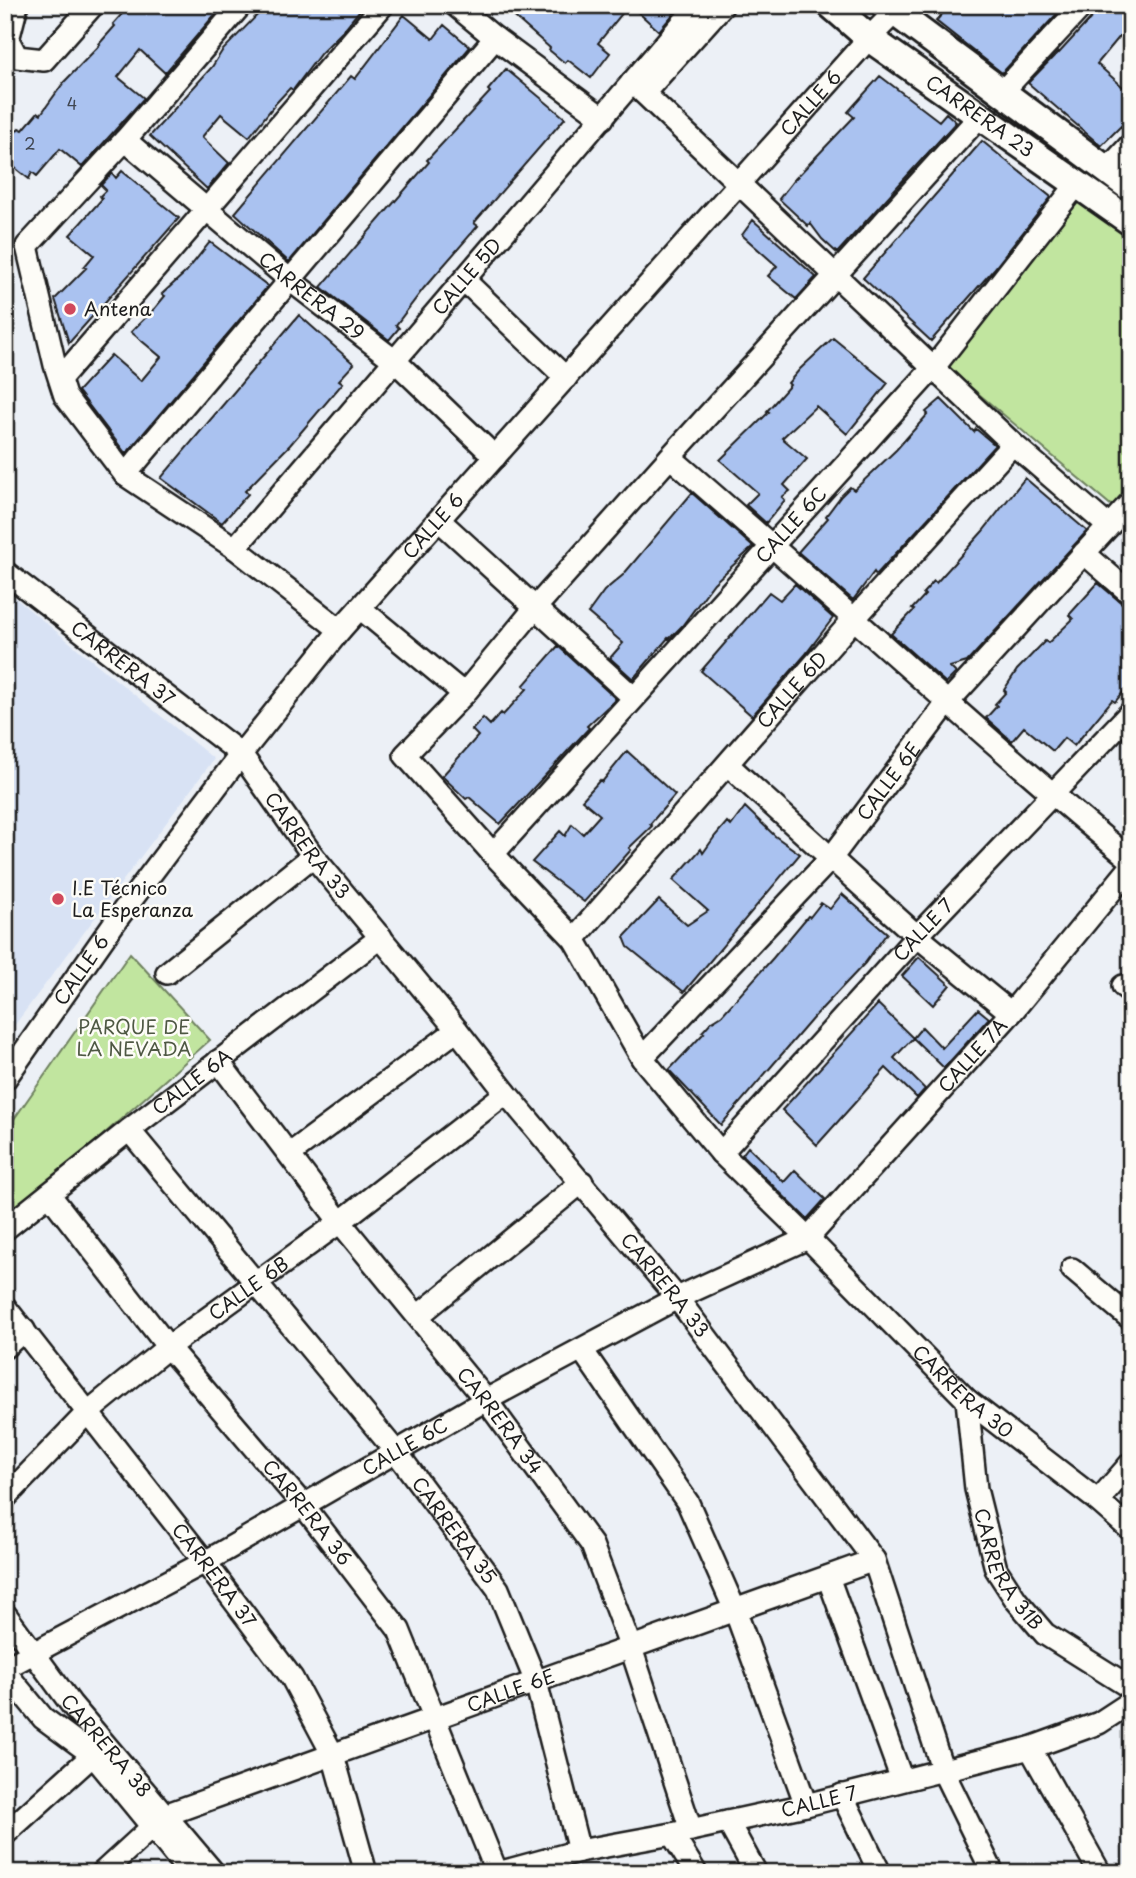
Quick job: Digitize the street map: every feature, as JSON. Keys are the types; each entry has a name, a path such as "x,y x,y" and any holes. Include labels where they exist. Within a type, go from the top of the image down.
{"main road":[{"name":"CARRERA 23","path":"831,5 869,38 1131,222"},
{"name":"CARRERA 23","path":"894,8 1131,188"}],"street":[{"path":"17,5 8,40 17,57 44,60 93,5"},
{"path":"241,5 125,140 27,246 65,396 125,475 235,548 340,630"},
{"path":"60,379 383,5"},
{"path":"455,5 603,118"},
{"name":"CALLE 5D","path":"235,548 603,118 638,87 698,5"},
{"path":"723,5 638,87 1013,444 1108,526"},
{"path":"1003,91 1083,5"},
{"name":"CALLE 6","path":"5,1079 117,919 241,754 340,630 894,8"},
{"path":"125,475 495,38"},
{"path":"360,608 464,694 535,608 835,273 980,116"},
{"name":"CARRERA 29","path":"125,140 290,280 395,361 495,457"},
{"path":"1107,170 1131,144"},
{"name":"CALLE 6C","path":"493,854 934,367 1078,183"},
{"path":"464,280 565,378"},
{"name":"CALLE 6D","path":"574,939 853,620 1013,444"},
{"path":"670,457 773,545 853,620 1053,796 1131,860"},
{"name":"CALLE 6E","path":"642,1058 832,857 948,702 1131,502"},
{"path":"439,520 633,697"},
{"path":"1084,553 1131,594"},
{"name":"CARRERA 37","path":"5,572 241,754"},
{"name":"CARRERA 30","path":"464,694 405,755 493,854 574,939 642,1058 721,1153 967,1400 1098,1501 1131,1530"},
{"name":"CALLE 7","path":"721,1153 917,936 1131,712"},
{"name":"CARRERA 33","path":"241,754 313,856 677,1298 874,1560 943,1771 993,1873"},
{"path":"728,765 917,936 1011,1013"},
{"path":"167,973 313,856"},
{"name":"CALLE 7A","path":"808,1238 1011,1013 1131,867"},
{"name":"CALLE 6A","path":"5,1229 218,1061 382,937"},
{"path":"290,1154 457,1030"},
{"name":"CARRERA 34","path":"218,1061 340,1222 486,1401 592,1545 631,1648 681,1832"},
{"name":"CALLE 6B","path":"5,1498 87,1413 168,1348 340,1222 506,1093"},
{"name":"CARRERA 35","path":"129,1130 397,1453 498,1588 536,1682 579,1851"},
{"path":"418,1316 582,1182"},
{"name":"CARRERA 36","path":"49,1194 168,1348 303,1505 399,1630 497,1873"},
{"name":"CALLE 6C","path":"5,1670 205,1562 486,1401 677,1298 808,1238"},
{"path":"1072,1269 1131,1319"},
{"name":"CARRERA 37","path":"5,1307 205,1562 292,1678 333,1755 366,1873"},
{"path":"5,1347 24,1330"},
{"path":"582,1350 688,1503 735,1610 806,1805"},
{"name":"CARRERA 31B","path":"967,1400 976,1489 996,1569 1016,1600 1045,1634 1131,1688"},
{"path":"1098,1501 1131,1463"},
{"name":"CALLE 6E","path":"159,1822 333,1755 874,1560"},
{"path":"828,1577 902,1780"},
{"name":"CARRERA 38","path":"5,1614 159,1822 190,1873"},
{"name":"CARRERA 38","path":"5,1670 43,1718 93,1755 214,1873"},
{"name":"CALLE 7","path":"497,1873 550,1866 579,1851 806,1805 1030,1748 1098,1723 1131,1703"},
{"path":"1030,1748 1100,1873"},
{"path":"5,1834 93,1755"},
{"path":"842,1796 880,1873"},
{"path":"102,1873 159,1822"},
{"path":"728,1822 756,1873"},
{"path":"681,1832 696,1873"}],"shaded area":[{"name":"I.E Técnico La Esperanza","path":"5,590 214,759 5,1038"}],"green space":[{"path":"1075,193 1131,234 1131,487 1113,507 935,357"},
{"name":"PARQUE DE LA NEVADA","path":"130,953 210,1040 5,1222 5,1132"}],"building":[{"path":"130,5 223,5 165,73 140,50 118,77 144,98 82,167 60,149 37,176 32,172 29,179 5,160 5,144 19,128 23,130 38,112 41,114 64,82 100,45 115,26 113,24"},
{"path":"267,5 364,5 321,53 293,90 290,88 249,137 221,114 202,137 229,163 207,189 150,136 212,67 222,51"},
{"path":"501,5 629,5 598,43 610,53 591,78 568,60 565,63"},
{"path":"630,5 681,5 659,31"},
{"path":"950,5 1065,5 1002,73 936,21"},
{"path":"1103,5 1131,5 1131,23 1097,64 1131,94 1131,123 1125,130 1121,126 1101,146 1028,83"},
{"path":"404,15 433,39 444,25 470,47 289,262 235,213 351,76 355,79"},
{"path":"506,69 565,118 474,223 478,226 424,288 396,325 399,328 389,340 321,287 429,162 427,160 490,92 488,90"},
{"path":"880,76 939,121 946,113 956,122 837,253 810,223 808,226 779,199 854,117 848,112"},
{"path":"982,141 1051,197 994,269 931,341 863,278"},
{"path":"122,171 179,218 69,343 55,299 86,268 84,267 94,255 70,235 102,199 100,196 106,190 101,185 112,173 116,178"},
{"path":"753,220 816,277 796,299 768,276 777,266 742,235"},
{"path":"210,242 268,286 126,454 78,391 111,355 141,381 161,357 131,332 155,308 165,296 162,294 186,272"},
{"path":"299,315 354,364 339,380 343,383 290,445 245,491 248,494 222,523 161,478"},
{"path":"833,338 888,383 847,434 816,406 782,438 807,459 784,485 790,491 782,497 785,500 766,523 746,505 758,493 720,460 769,412 767,411 800,369"},
{"path":"941,399 974,432 976,429 995,445 876,575 874,572 853,600 798,552 828,518 826,516 841,496 850,487 854,490 896,450 928,414 926,412"},
{"path":"1025,478 1087,531 967,662 950,667 956,673 946,683 891,634 914,610 912,609 925,595 923,593 934,581 936,583 983,531"},
{"path":"692,493 753,547 714,583 682,626 668,638 633,679 610,658 623,643 588,613 604,591 623,575"},
{"path":"1098,583 1131,611 1131,683 1115,702 1112,700 1074,746 1064,738 1053,751 1024,727 1012,741 986,718 997,706 995,704 1006,692 1004,690 1017,670 1045,641 1048,643 1073,619 1069,615"},
{"path":"795,584 833,618 752,716 701,671 769,592 780,600"},
{"path":"558,646 616,699 587,726 589,728 500,824 469,797 466,799 442,776 478,736 472,730 483,718 490,725 501,713 503,715 527,689 523,686"},
{"path":"627,751 675,795 650,824 652,826 629,848 631,850 584,902 532,862 560,831 565,836 572,824 583,834 600,815 582,800 600,780 602,782"},
{"path":"745,807 775,836 800,854 684,992 628,947 624,937 659,900 687,925 708,911 673,880 701,849 703,853 727,822 731,826"},
{"path":"842,894 887,933 865,963 813,1018 721,1125 669,1070 711,1022 722,1015 808,916 810,917 821,903 830,909"},
{"path":"919,957 950,985 933,1005 902,976"},
{"path":"878,1004 913,1038 894,1058 925,1089 917,1098 886,1068 817,1145 782,1110"},
{"path":"978,1009 989,1018 944,1068 913,1038 922,1027 942,1048"},
{"path":"748,1147 784,1182 795,1170 825,1199 807,1219 742,1155"}],"place":[{"name":"Antena","path":"70,309"},
{"name":"I.E Técnico La Esperanza","path":"58,899"}]}
